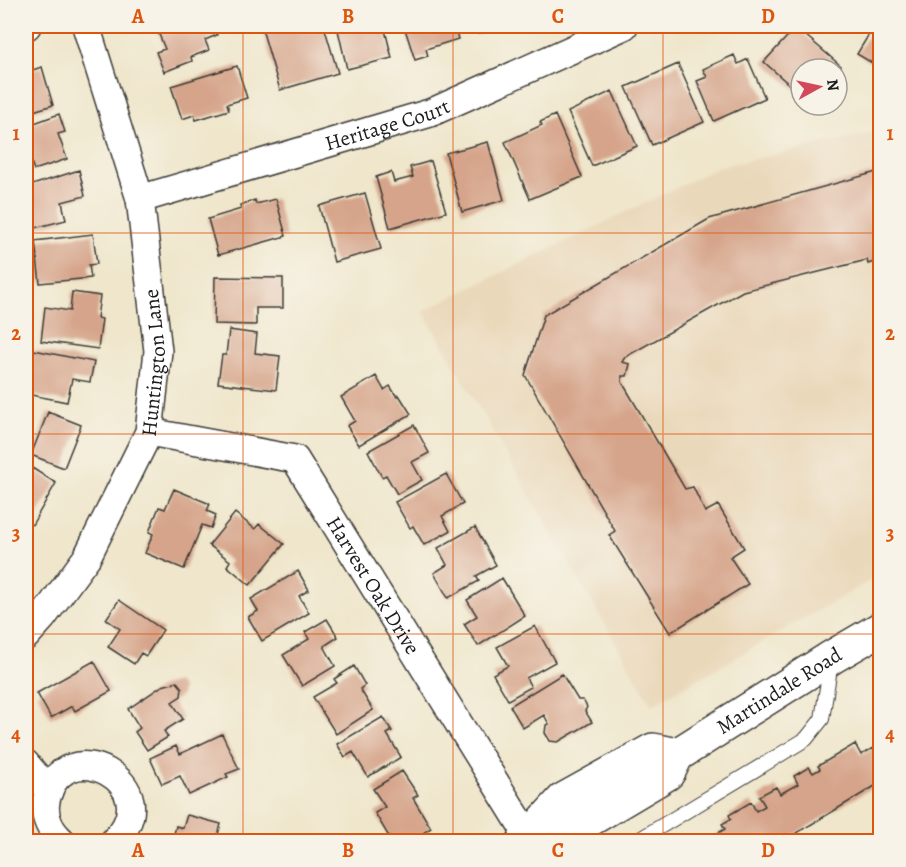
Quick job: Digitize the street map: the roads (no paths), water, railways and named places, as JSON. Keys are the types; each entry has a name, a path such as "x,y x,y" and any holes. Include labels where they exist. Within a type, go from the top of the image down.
{"main road":[{"name":"Martindale Road","path":"526,839 563,800 653,750 677,754 880,629"}],"street":[{"name":"Huntington Lane","path":"26,636 43,617 87,557 149,432 158,351 140,199 86,26"},
{"name":"Heritage Court","path":"140,199 430,113 624,26"},
{"name":"Harvest Oak Drive","path":"149,432 295,459 526,839"},
{"path":"26,764 49,791"},
{"path":"63,842 52,830 46,818 45,804 56,779 81,765 96,766 109,771 120,780 127,793 130,807 128,822 113,842"}],"lane":[{"path":"635,842 806,739 822,719 832,657"}]}
